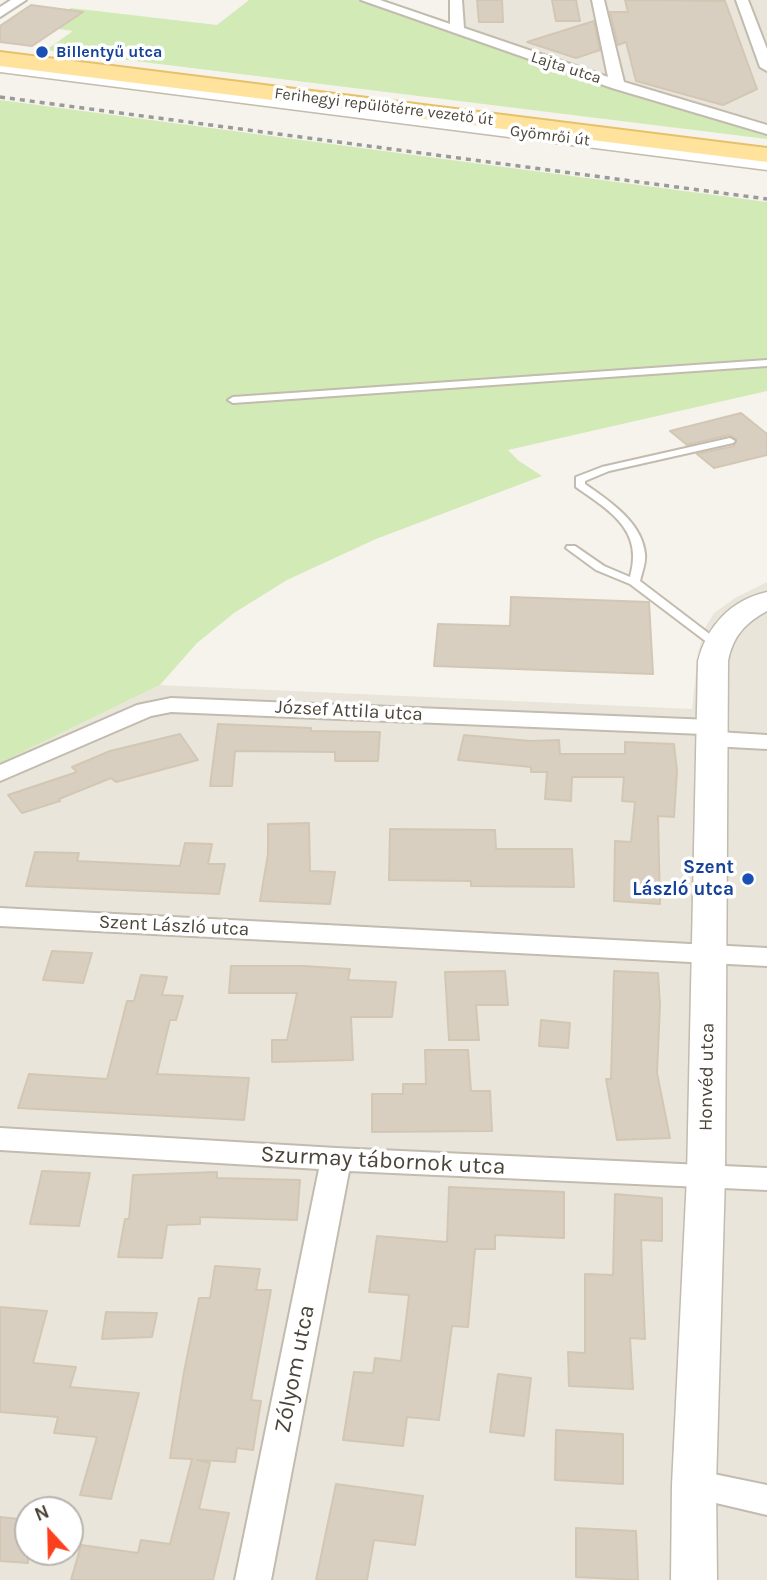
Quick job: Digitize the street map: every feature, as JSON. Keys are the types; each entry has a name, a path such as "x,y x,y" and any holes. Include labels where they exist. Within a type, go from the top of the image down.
{"main road":[{"name":"Ferihegyi repülőtérre vezető út","path":"0,59 767,155"}],"street":[{"path":"0,13 20,0"},
{"name":"Lajta utca","path":"368,0 617,85 767,130"},
{"path":"456,0 457,31"},
{"path":"598,0 617,85"},
{"path":"742,0 767,67"},
{"name":"Gyömrői út","path":"0,52 767,147"},
{"name":"Gyömrői út","path":"0,67 767,164"},
{"path":"716,644 729,623 748,608 767,600"},
{"name":"Honvéd utca","path":"694,1580 694,1485 706,1176 711,733 716,644"},
{"name":"József Attila utca","path":"0,774 145,710 171,705 225,705 711,733 767,742"},
{"name":"Szent László utca","path":"0,917 767,957"},
{"name":"Szurmay tábornok utca","path":"0,1139 336,1159 767,1179"},
{"name":"Zólyom utca","path":"253,1580 336,1159"},
{"path":"694,1485 767,1500"}],"lane":[{"path":"233,400 767,363"},
{"path":"634,582 640,556 636,537 605,504 580,485 580,479 606,470 730,441"},
{"path":"571,548 600,568 634,582 716,644"}],"shaded area":[{"path":"456,0 767,0 767,130 457,31"},
{"path":"767,582 767,1580 0,1580 0,763 160,685 692,709 698,653 705,628 714,613 735,598"}],"green space":[{"path":"249,0 358,0 587,79 767,133 767,139 46,50 73,31 44,27 71,8 217,25"},
{"path":"0,100 767,202 767,391 508,450 542,476 376,539 287,580 234,613 197,643 160,685 0,763"}],"building":[{"path":"477,0 502,0 503,22 479,22"},
{"path":"552,0 576,0 580,21 556,21"},
{"path":"625,0 725,1 757,89 723,105 636,81 626,42 618,45 610,12 628,12"},
{"path":"31,5 83,12 32,46 0,42 0,26"},
{"path":"594,21 600,50 576,58 527,42"},
{"path":"741,413 767,434 767,455 714,468 697,454 734,446 736,439 729,435 687,445 670,431"},
{"path":"511,597 649,602 653,674 434,666 438,624 510,626"},
{"path":"218,724 311,728 311,731 380,732 378,761 335,761 335,752 235,751 232,786 210,786"},
{"path":"180,734 198,760 116,782 111,778 59,799 60,801 22,813 8,795 77,772 72,767 110,751"},
{"path":"464,735 530,741 559,740 560,754 625,754 625,742 674,744 677,771 674,817 658,816 660,904 614,901 615,841 631,842 635,802 622,801 624,777 572,777 571,801 545,799 547,772 531,772 531,767 458,760"},
{"path":"309,823 310,871 335,872 330,904 260,901 268,854 268,824"},
{"path":"390,829 495,830 496,849 572,849 574,887 471,886 471,881 389,880"},
{"path":"185,843 212,844 208,864 225,864 219,894 26,886 35,852 79,853 77,861 180,866"},
{"path":"52,951 92,953 83,983 43,980"},
{"path":"231,966 350,969 348,980 396,982 392,1017 351,1017 353,1060 272,1062 272,1040 287,1040 297,993 229,993"},
{"path":"505,971 508,1005 476,1005 479,1040 449,1040 445,972"},
{"path":"614,971 658,973 660,1005 657,1073 670,1138 617,1140 606,1079 611,1079"},
{"path":"141,975 167,977 162,995 183,996 176,1020 170,1020 157,1074 249,1078 244,1120 18,1108 29,1074 107,1079 127,1001 134,1001"},
{"path":"541,1020 570,1023 568,1048 539,1046"},
{"path":"425,1050 468,1050 471,1091 490,1091 492,1131 372,1132 372,1094 403,1094 403,1084 426,1084"},
{"path":"42,1171 90,1173 79,1226 30,1224"},
{"path":"217,1172 217,1178 300,1180 297,1220 200,1217 200,1224 167,1225 162,1258 118,1257 125,1219 129,1219 133,1175"},
{"path":"449,1187 564,1192 564,1238 495,1235 495,1249 475,1249 468,1327 452,1326 439,1420 407,1417 403,1446 343,1440 354,1372 373,1373 375,1358 401,1361 409,1295 369,1292 377,1236 447,1242"},
{"path":"615,1194 662,1198 662,1241 641,1240 645,1339 630,1338 633,1389 569,1386 568,1352 585,1353 585,1274 613,1275"},
{"path":"215,1266 260,1269 256,1290 271,1290 251,1400 261,1401 253,1450 237,1448 235,1462 197,1460 210,1463 199,1509 229,1513 213,1580 71,1580 75,1566 84,1566 84,1545 138,1553 141,1540 170,1544 192,1459 170,1458 199,1298 210,1298"},
{"path":"0,1307 47,1311 33,1363 76,1367 70,1387 139,1393 111,1499 80,1495 97,1437 54,1433 58,1417 0,1412"},
{"path":"106,1312 157,1313 152,1337 102,1339"},
{"path":"498,1374 531,1378 524,1436 490,1432"},
{"path":"556,1430 623,1434 623,1484 555,1480"},
{"path":"336,1484 423,1496 415,1545 374,1540 367,1580 316,1580"},
{"path":"0,1517 14,1518 14,1562 0,1561"},
{"path":"576,1528 636,1531 638,1580 576,1577"}],"railway":[{"path":"0,97 767,199"}],"place":[{"name":"Billentyű utca","path":"42,52"},
{"name":"Szent László utca","path":"748,879"}]}
